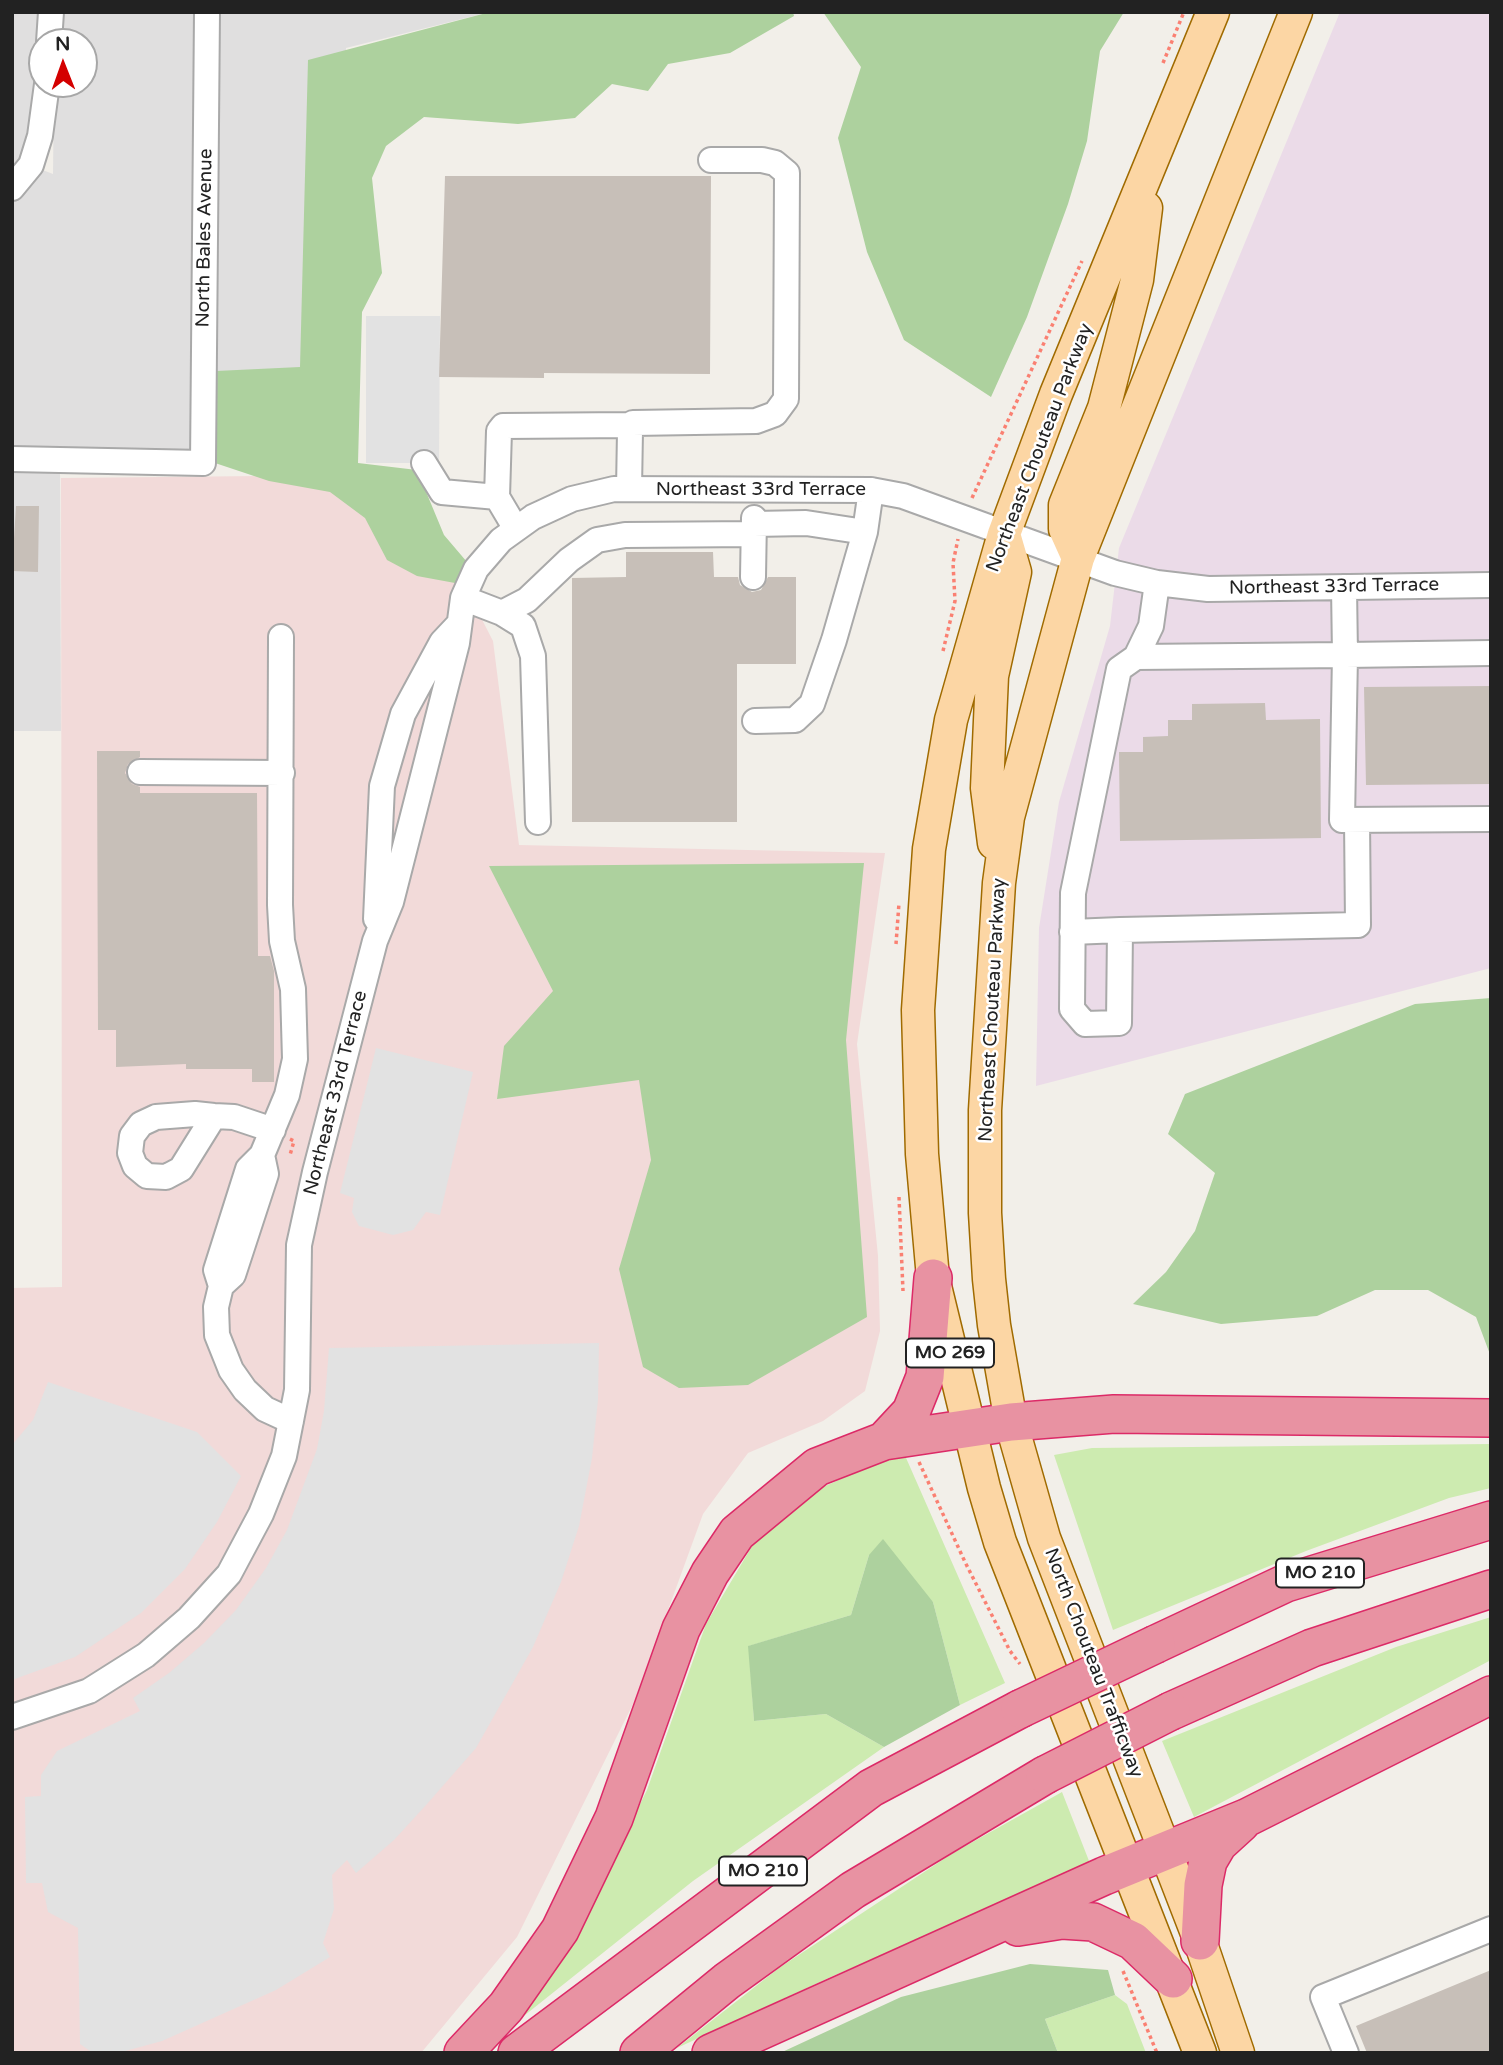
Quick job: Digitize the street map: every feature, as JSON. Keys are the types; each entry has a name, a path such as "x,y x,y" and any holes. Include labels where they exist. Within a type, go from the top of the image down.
{"highway":[{"path":"884,1441 911,1412 925,1377 933,1278"},
{"path":"463,2053 506,2007 560,1930 614,1818 681,1629 710,1573 737,1532 817,1467 884,1441 1011,1422 1114,1414 1491,1418"},
{"name":"MO 210","path":"517,2053 871,1788 1020,1709 1286,1583 1491,1520"},
{"path":"639,2053 727,1981 853,1890 1045,1775 1171,1712 1312,1648 1491,1588"},
{"path":"712,2053 1128,1866 1246,1818 1491,1695"},
{"path":"1200,1941 1203,1885 1209,1861 1218,1844 1246,1818"},
{"path":"972,1937 1062,1920 1093,1922 1133,1941 1173,1979"}],"main road":[{"name":"Northeast Chouteau Parkway","path":"933,1278 922,1154 918,1022 929,849 951,720 1004,534 1056,394 1213,12"},
{"name":"Northeast Chouteau Parkway","path":"988,1262 985,1110 999,883 1008,817 1024,752 1078,558 1296,12"},
{"path":"1078,558 1065,529 1065,505 1104,408 1137,280 1151,165"},
{"path":"999,883 987,788 992,676 1015,572 1004,534"},
{"name":"North Chouteau Trafficway","path":"988,1262 993,1325 1011,1422 1044,1538 1166,1850 1238,2053"},
{"name":"MO 269","path":"933,1278 969,1427"},
{"path":"969,1427 1000,1542 1200,2053"}],"street":[{"name":"North Bales Avenue","path":"16,459 203,463 206,12"},
{"path":"15,187 31,165 40,136 45,98"},
{"path":"516,529 497,497 499,431 503,426 756,421 775,414 786,400 787,173 775,163 762,160 711,160"},
{"path":"629,489 631,425"},
{"path":"424,463 442,492 497,497"},
{"name":"Northeast 33rd Terrace","path":"12,1717 89,1691 146,1655 188,1618 229,1574 261,1514 284,1456 297,1390 299,1245 315,1172 375,941 391,902 462,610 476,569 501,540 533,517 572,499 614,489 871,490 903,496 1115,573 1157,583 1208,589 1491,585"},
{"path":"753,577 755,490"},
{"path":"755,721 794,720 812,704 821,682 865,532 871,490"},
{"path":"502,613 527,600 569,560 597,540 625,535 754,529 806,523 865,532"},
{"path":"1120,930 1119,1023 1085,1024 1072,1009 1073,893 1119,669 1136,657 1152,626 1157,583"},
{"path":"1344,587 1342,820 1491,819"},
{"name":"Northeast 33rd Terrace","path":"375,941 382,786 402,714 462,610"},
{"path":"462,610 502,613 523,626 533,656 538,822"},
{"path":"281,637 280,905 282,941 293,989 297,1029 295,1059 287,1095 273,1130 262,1155 248,1169 216,1270 220,1286 216,1307 217,1335 231,1370 245,1390 265,1409 291,1421"},
{"path":"1136,657 1491,653"},
{"path":"391,758 426,766"},
{"path":"140,772 282,773"},
{"path":"382,786 418,794"},
{"path":"1072,932 1358,925 1357,820"},
{"path":"214,1116 234,1117 273,1130"},
{"path":"1346,2053 1323,1997 1491,1929"}],"shaded area":[{"path":"12,12 41,12 41,28 28,28 28,98 38,98 22,162 53,174 54,98 98,98 98,28 54,28 54,12 490,12 346,48 344,458 60,453 61,731 12,731"},
{"path":"1340,12 1491,12 1491,968 1036,1086 1039,928 1059,802 1110,626 1119,548"},
{"path":"366,316 440,316 439,463 366,463"},
{"path":"361,475 455,567 493,641 519,845 885,853 857,1044 878,1256 880,1331 865,1391 823,1421 748,1453 703,1514 636,1698 517,1937 421,2053 12,2053 12,1288 62,1287 61,478"},
{"path":"376,1048 473,1072 440,1215 426,1212 413,1230 393,1235 359,1226 352,1212 354,1198 340,1193"},
{"path":"599,1343 598,1400 592,1458 579,1526 561,1582 533,1647 476,1748 427,1804 394,1840 356,1873 347,1860 332,1875 334,1909 323,1943 330,1957 276,1990 162,2041 118,2053 93,2053 80,2044 78,1928 48,1912 42,1883 26,1883 25,1797 41,1796 41,1775 57,1751 140,1711 133,1698 169,1673 204,1643 236,1610 266,1568 287,1530 317,1449 324,1411 329,1348"},
{"path":"48,1382 197,1432 241,1476 217,1522 185,1569 141,1613 75,1657 12,1680 12,1445 33,1420"}],"green space":[{"path":"490,12 793,12 794,16 730,53 668,64 648,91 612,84 575,118 518,124 424,117 386,146 372,178 382,273 362,312 358,463 417,470 444,535 467,562 455,583 417,576 387,560 365,518 330,492 269,481 215,463 216,371 300,367 308,60"},
{"path":"823,12 1124,12 1100,51 1087,141 1068,204 1027,317 991,397 904,340 867,252 838,138 861,67"},
{"path":"864,863 846,1040 867,1317 748,1385 679,1388 643,1367 619,1269 651,1160 639,1080 497,1099 504,1046 553,991 489,866"},
{"path":"1491,998 1491,1357 1476,1317 1428,1290 1375,1290 1317,1316 1221,1324 1133,1304 1166,1272 1195,1231 1215,1173 1168,1134 1185,1094 1415,1004"},
{"path":"1491,1444 1491,1488 1449,1498 1306,1551 1113,1630 1054,1455 1092,1448"},
{"path":"903,1451 1005,1683 960,1705 933,1602 869,1555 851,1615 749,1646 754,1721 826,1714 884,1747 693,1881 505,2031 583,1919 647,1790 706,1624 758,1536 821,1488"},
{"path":"883,1539 933,1602 960,1705 884,1747 826,1714 754,1721 748,1646 851,1615 869,1555"},
{"path":"1491,1617 1491,1660 1194,1817 1162,1741 1396,1647"},
{"path":"1062,1792 1091,1866 833,1976 677,2048 779,1968 953,1853"},
{"path":"1030,1964 1108,1970 1115,1995 1045,2019 1058,2053 780,2053 901,1997"},
{"path":"1115,1995 1127,2004 1146,2053 1058,2053 1045,2019"}],"building":[{"path":"445,176 711,176 710,374 544,373 544,378 439,377"},
{"path":"16,506 39,506 38,572 12,571"},
{"path":"626,552 713,552 714,577 738,577 740,585 752,592 761,590 768,577 796,577 796,664 737,664 737,822 572,822 572,578 626,577"},
{"path":"1491,686 1491,784 1366,785 1364,687"},
{"path":"1265,703 1266,720 1320,719 1321,838 1120,841 1119,752 1143,752 1143,737 1168,736 1168,720 1192,720 1192,704"},
{"path":"97,751 140,751 140,757 128,764 125,773 132,784 140,787 140,793 257,793 258,956 270,956 274,971 274,1082 252,1082 252,1069 186,1069 186,1064 116,1067 116,1030 98,1030"},
{"path":"1491,1970 1491,2053 1367,2053 1356,2026"}]}
